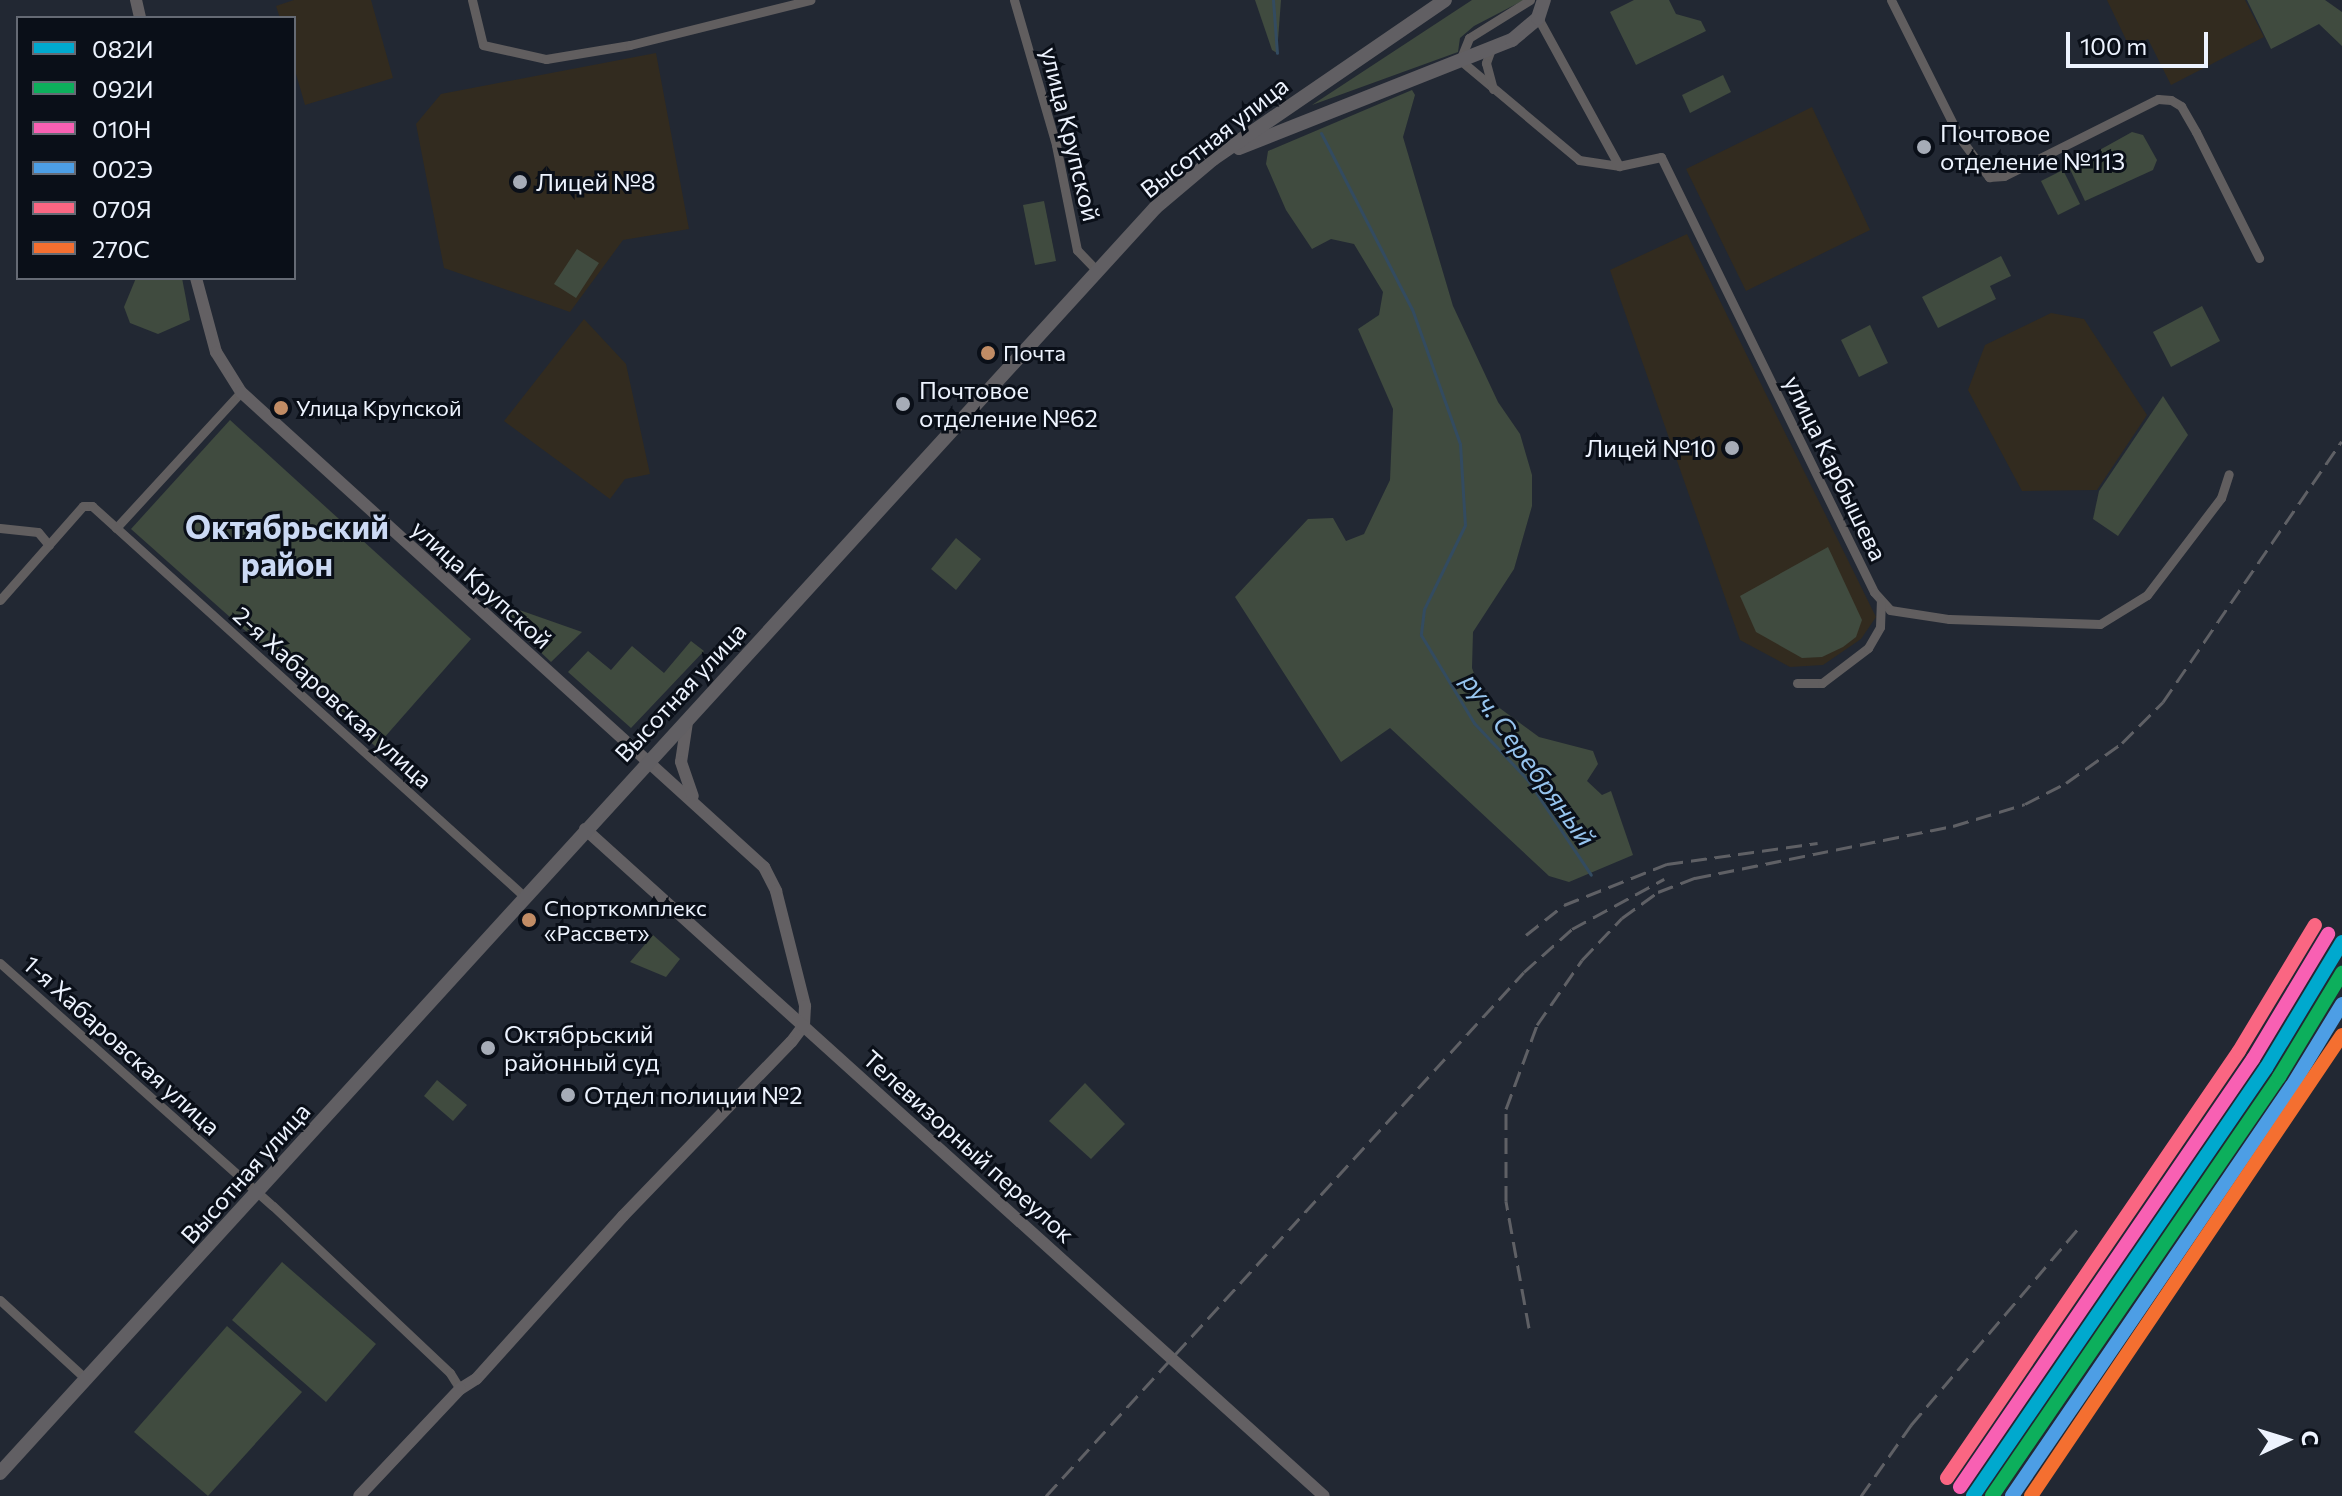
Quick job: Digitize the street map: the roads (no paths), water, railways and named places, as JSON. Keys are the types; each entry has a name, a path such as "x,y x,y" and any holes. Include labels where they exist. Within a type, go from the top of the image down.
{"main road":[{"name":"Высотная улица","path":"0,1473 257,1193 645,761 1155,208 1213,159 1445,0"},
{"path":"1213,159 1491,49 1520,35 1538,18 1544,0"}],"street":[{"path":"472,0 483,45 546,59 630,45 810,0"},
{"name":"улица Крупской","path":"1014,0 1056,145 1077,250 1097,271"},
{"path":"1530,0 1469,38 1460,60 1579,160 1619,166"},
{"path":"1891,0 1960,138 1989,177 2004,176 2158,99 2171,100 2188,119 2259,258"},
{"path":"1538,18 1619,166"},
{"path":"1491,49 1486,63 1493,89"},
{"name":"улица Карбышева","path":"1619,166 1661,157 1881,601"},
{"name":"улица Крупской","path":"197,280 216,352 241,392 645,761 694,798 764,867 785,924 805,1006 804,1025"},
{"path":"116,528 241,392"},
{"path":"1797,683 1822,683 1872,645 1881,601 1908,615 2100,624 2147,595 2221,498 2229,474"},
{"name":"2-я Хабаровская улица","path":"49,545 83,506 92,506 524,896"},
{"path":"0,528 38,532 49,545 0,600"},
{"path":"693,710 680,746 682,775 694,798"},
{"name":"Телевизорный переулок","path":"585,829 1324,1496"},
{"name":"1-я Хабаровская улица","path":"0,963 257,1193 450,1373 460,1389"},
{"path":"359,1496 460,1389 476,1379 593,1249 804,1025"},
{"path":"0,1300 87,1380"}],"waterway":[{"name":"руч. Серебряный","path":"1273,0 1277,53"},
{"name":"руч. Серебряный","path":"1321,133 1412,309 1460,444 1465,525 1424,609 1421,635 1474,723 1527,779 1591,875"}],"railway":[{"path":"1529,1328 1506,1201 1506,1109 1537,1025 1582,960 1622,918 1658,892 1695,878 1953,826 2025,804 2066,783 2122,743 2163,702 2342,441"},
{"path":"1526,935 1564,905 1667,864 1818,843"},
{"path":"1046,1496 1524,972 1572,929 1664,879"},
{"path":"1861,1496 1911,1425 2078,1229"}],"place":[{"name":"Почтовое отделение №113","path":"1924,147"},
{"name":"Лицей №8","path":"520,182"},
{"name":"Почта","path":"988,353"},
{"name":"Почтовое отделение №62","path":"903,404"},
{"name":"Улица Крупской","path":"281,408"},
{"name":"Лицей №10","path":"1732,448"},
{"name":"Спорткомплекс «Рассвет»","path":"529,920"},
{"name":"Октябрьский районный суд","path":"488,1048"},
{"name":"Отдел полиции №2","path":"568,1095"}],"district":[{"name":"Октябрьский район","path":"287,546"}]}
